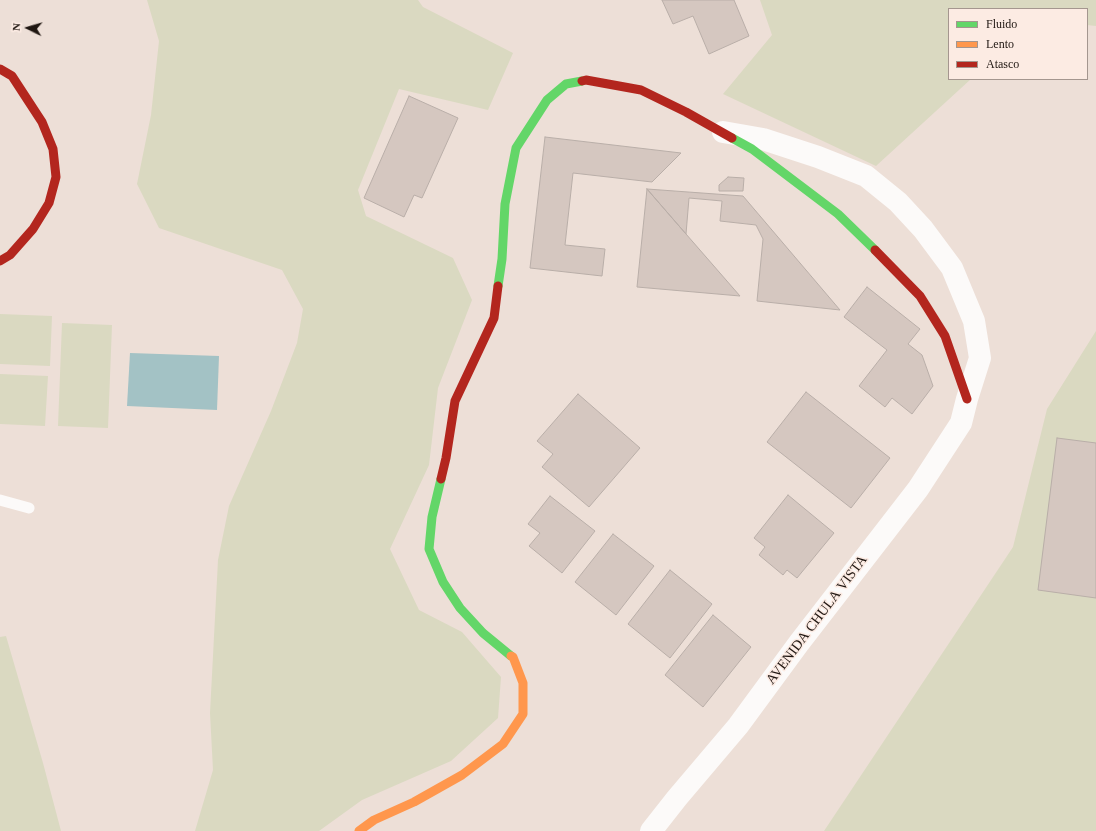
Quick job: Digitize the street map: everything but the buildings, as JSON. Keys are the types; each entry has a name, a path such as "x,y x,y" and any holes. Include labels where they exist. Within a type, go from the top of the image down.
{"street":[{"path":"0,69 12,76 42,122 53,149 56,177 49,203 33,229 10,255 0,260"},
{"name":"AVENIDA CHULA VISTA","path":"359,831 374,820 414,802 462,775 503,744 522,714 524,683 513,657 483,633 460,608 443,582 429,549 432,517 446,458 455,401 494,318 502,259 505,204 516,148 547,100 566,84 586,80 641,90 686,112 752,149 838,214 870,244 920,296 945,336 967,399"},
{"name":"AVENIDA CHULA VISTA","path":"651,831 738,726 799,643 918,488 961,423 980,358 974,321 952,268 923,229 898,202 866,176 818,156 763,138 720,132"}],"lane":[{"path":"0,500 29,508"}],"green space":[{"path":"147,0 418,0 423,7 513,53 488,110 399,89 358,190 366,216 453,258 472,300 438,388 429,465 390,549 419,610 462,632 501,677 498,718 451,761 362,800 319,831 195,831 213,770 210,713 218,560 229,506 271,411 297,343 303,309 282,270 159,228 137,184 151,115 159,41"},
{"path":"760,0 1096,0 1096,26 1088,25 1088,8 948,8 948,80 970,80 876,166 723,94 772,35"},
{"path":"0,314 52,316 50,366 0,364"},
{"path":"62,323 112,325 108,428 58,426"},
{"path":"1096,331 1096,831 824,831 1013,547 1047,409"},
{"path":"0,374 48,376 45,426 0,424"},
{"path":"6,636 61,831 0,831 0,637"}],"water":[{"path":"130,353 219,356 217,410 127,406"}],"traffic: fast":[{"path":"498,286 502,259 505,204 516,148 547,100 566,84 582,81"},
{"path":"732,138 752,149 838,214 875,250"},
{"path":"441,479 432,517 429,549 443,582 460,608 483,633 511,656"}],"traffic: slow":[{"path":"359,831 374,820 414,802 462,775 503,744 523,714 523,683 513,657 511,656"}],"traffic: jam":[{"path":"0,69 12,76 42,122 53,149 56,177 49,203 33,229 10,255 0,261"},
{"path":"582,81 586,80 641,90 686,112 732,138"},
{"path":"875,250 920,296 945,336 967,399"},
{"path":"441,479 446,458 455,401 494,318 498,286"}]}
